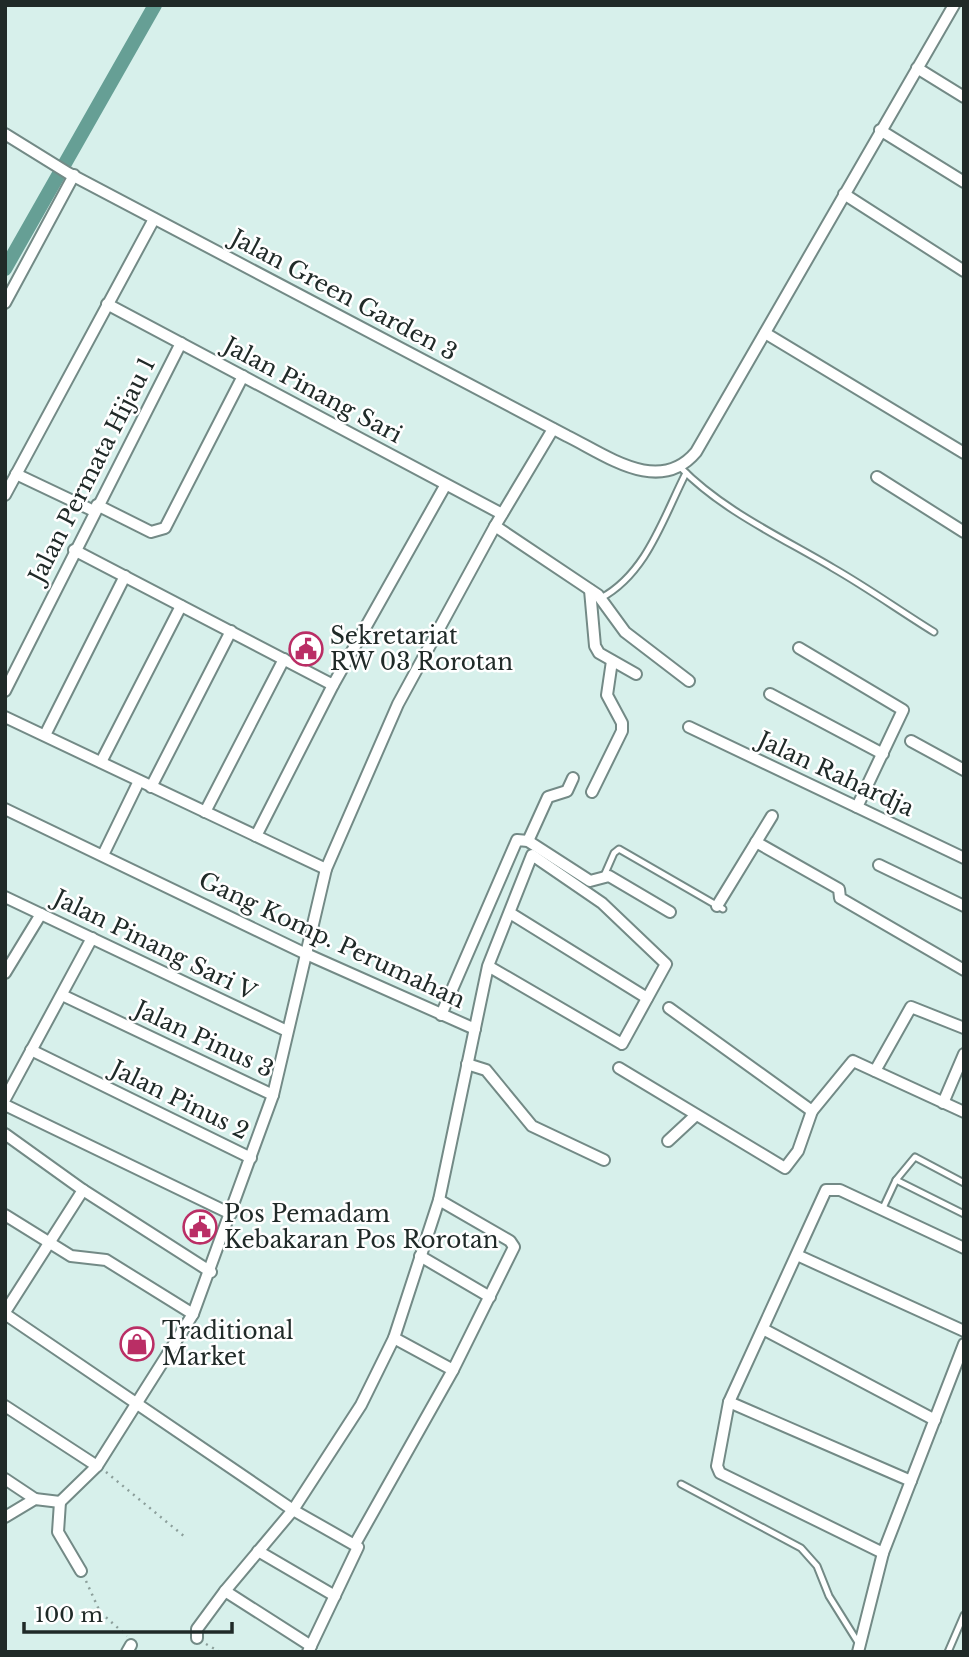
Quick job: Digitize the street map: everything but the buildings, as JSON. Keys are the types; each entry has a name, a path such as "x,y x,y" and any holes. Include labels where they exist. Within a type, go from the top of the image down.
{"street":[{"path":"679,470 696,452 880,130 955,5 964,10"},
{"path":"917,68 964,97"},
{"path":"880,130 964,182"},
{"name":"Jalan Green Garden 3","path":"5,134 47,162 553,429 637,470 679,470"},
{"path":"5,303 71,174"},
{"path":"844,194 964,271"},
{"path":"5,495 154,219"},
{"name":"Jalan Pinang Sari","path":"107,304 445,486 501,513"},
{"path":"765,333 964,453"},
{"name":"Jalan Permata Hijau 1","path":"5,691 95,508 181,344"},
{"path":"16,474 151,532 165,528 243,376"},
{"name":"Jalan Pinus 3","path":"62,995 273,1095 304,953 326,869 398,704 501,513 553,429"},
{"path":"877,477 964,532"},
{"path":"256,836 333,685 445,486"},
{"path":"495,526 601,598 625,632 690,681"},
{"path":"74,550 333,685"},
{"path":"45,735 125,576"},
{"path":"590,590 595,646 612,661 636,674"},
{"path":"101,762 181,606"},
{"path":"151,787 231,631"},
{"path":"799,648 903,710 857,807"},
{"path":"205,812 284,659"},
{"path":"592,792 622,731 622,723 607,695 612,661"},
{"path":"770,694 883,754"},
{"path":"5,717 326,869"},
{"name":"Jalan Rahardja","path":"689,727 964,858"},
{"path":"911,741 964,770"},
{"path":"528,841 548,797 567,790 573,778"},
{"path":"103,855 139,781"},
{"name":"Gang Komp. Perumahan","path":"5,809 304,953 475,1029 439,1200 394,1338 361,1405 293,1510 225,1591 197,1629 197,1638"},
{"path":"720,907 772,816"},
{"path":"441,1015 514,842 519,839 528,841 590,881 611,877 670,912"},
{"path":"756,842 839,889 840,898 964,970"},
{"path":"475,1029 488,966 533,855 602,903 666,963 622,1044 488,966"},
{"path":"879,865 964,906"},
{"name":"Jalan Pinang Sari V","path":"5,897 287,1031"},
{"path":"510,913 647,998"},
{"path":"5,973 41,914"},
{"path":"5,1099 92,938"},
{"path":"875,1071 911,1007 964,1028"},
{"path":"669,1008 812,1111"},
{"name":"Jalan Pinus 2","path":"31,1050 251,1158 273,1095"},
{"path":"943,1103 964,1055"},
{"path":"619,1068 785,1168 799,1152 812,1111 851,1061 964,1112"},
{"path":"467,1064 486,1070 532,1126 604,1160"},
{"path":"5,1105 231,1214"},
{"path":"668,1141 696,1115"},
{"path":"5,1134 83,1190 211,1272"},
{"path":"81,1571 58,1532 60,1502 97,1466 193,1314 211,1272 251,1158"},
{"path":"83,1190 5,1313 142,1398 293,1510 355,1544 358,1549 309,1649 225,1591"},
{"path":"883,1553 720,1472 717,1466 729,1402 826,1191 840,1190 964,1248"},
{"path":"355,1544 453,1370 514,1250 512,1243 439,1200"},
{"path":"5,1215 71,1256 106,1260 193,1314"},
{"path":"797,1255 964,1331"},
{"path":"419,1256 490,1297"},
{"path":"763,1329 934,1420"},
{"path":"394,1338 453,1370"},
{"path":"858,1648 883,1553 964,1344"},
{"path":"729,1402 911,1481"},
{"path":"5,1406 97,1466"},
{"path":"5,1479 35,1499 60,1502"},
{"path":"5,1517 35,1499"},
{"path":"258,1552 335,1596"}],"lane":[{"path":"601,598 623,585 638,567 679,470 740,514 877,594 933,632"},
{"path":"603,878 614,853 620,849 720,907"},
{"path":"882,1210 896,1180 915,1157 964,1183"},
{"path":"896,1180 964,1214"},
{"path":"681,1484 801,1548 817,1566 829,1596 858,1648"},
{"path":"948,1652 964,1615"}],"path":[{"path":"97,1466 138,1496 185,1537"},
{"path":"81,1571 95,1604 127,1635 129,1648"}],"waterway":[{"path":"5,269 155,5"}],"place":[{"name":"Sekretariat RW 03 Rorotan","path":"306,649"},
{"name":"Pos Pemadam Kebakaran Pos Rorotan","path":"200,1227"},
{"name":"Traditional Market","path":"137,1344"}]}
